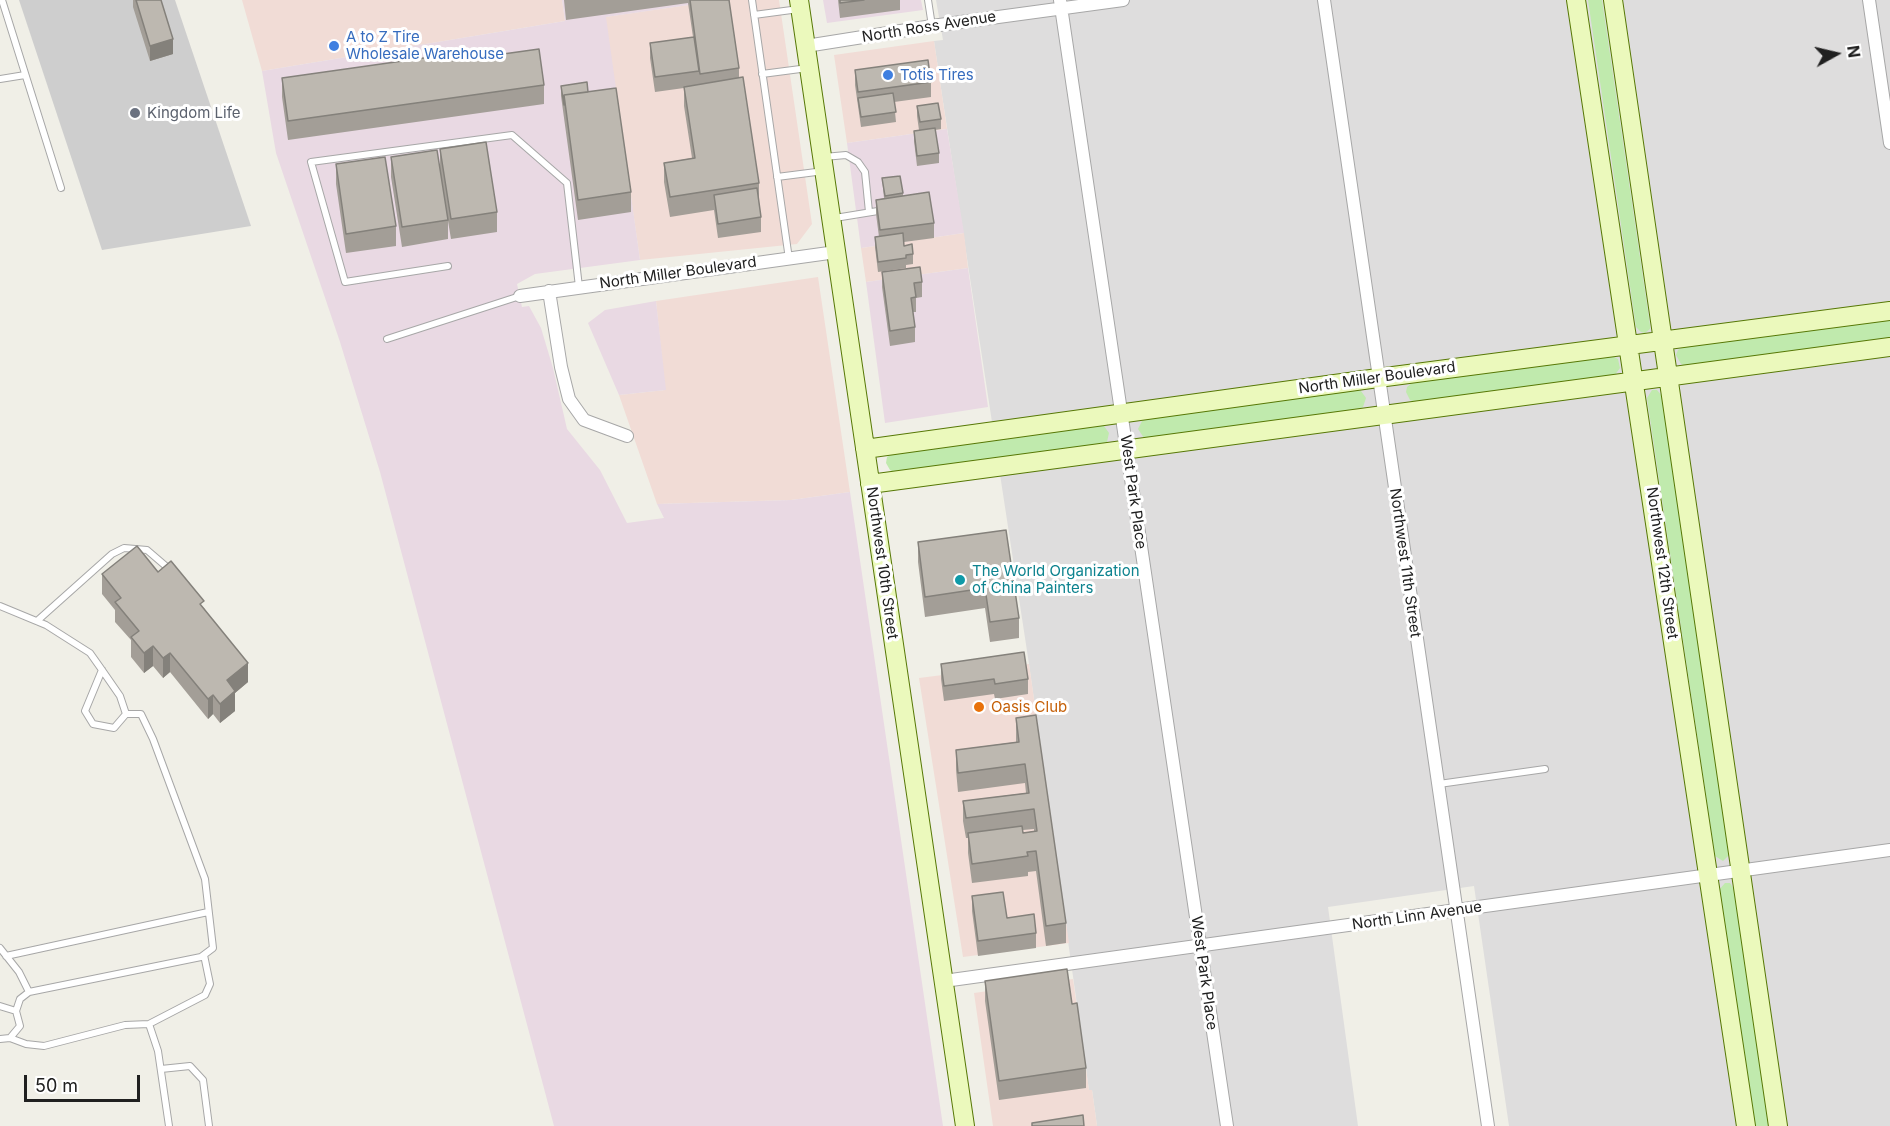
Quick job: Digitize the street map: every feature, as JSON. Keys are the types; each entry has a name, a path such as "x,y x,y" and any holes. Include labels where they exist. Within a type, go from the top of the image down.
{"street":[{"name":"North Ross Avenue","path":"806,46 1060,4 1123,0"},
{"name":"Northwest 11th Street","path":"1324,0 1377,378 1488,1126"},
{"name":"Northwest 12th Street","path":"1576,0 1746,1126"},
{"path":"1613,0 1778,1126"},
{"path":"1869,0 1890,143"},
{"name":"Northwest 10th Street","path":"799,4 965,1126"},
{"name":"West Park Place","path":"1060,4 1227,1126"},
{"name":"North Miller Boulevard","path":"520,296 836,252"},
{"path":"549,291 561,367 569,399 584,420 627,436"},
{"name":"North Miller Boulevard","path":"865,449 1377,378 1890,311"},
{"path":"870,484 1890,346"},
{"name":"North Linn Avenue","path":"944,981 1890,850"}],"lane":[{"path":"2,0 61,188"},
{"path":"752,0 789,258"},
{"path":"928,0 932,26"},
{"path":"754,15 799,4"},
{"path":"762,74 809,68"},
{"path":"0,80 25,75"},
{"path":"448,266 345,282 311,162 512,135 567,183 579,286"},
{"path":"777,177 846,155 858,162 865,172 869,212"},
{"path":"831,218 892,209"},
{"path":"387,339 520,296"},
{"path":"37,621 112,555 124,549 147,550 168,568"},
{"path":"0,606 46,625 90,653 120,696 126,714"},
{"path":"10,1038 20,1026 16,1011 20,999 29,992 201,957 213,948 205,879 141,714 126,714 114,728 93,724 85,711 102,670"},
{"path":"1438,784 1545,769"},
{"path":"6,956 208,912"},
{"path":"0,948 19,972 29,992"},
{"path":"0,1039 10,1038 26,1044 44,1046 125,1025 149,1024 206,995 210,984 204,954"},
{"path":"0,1005 16,1011"},
{"path":"149,1024 158,1051 169,1126"},
{"path":"161,1069 190,1066 203,1080 209,1126"}],"shaded area":[{"name":"Kingdom Life","path":"19,0 175,0 251,226 102,250"},
{"name":"A to Z Tire Wholesale Warehouse","path":"242,0 562,0 565,21 262,71"},
{"path":"562,0 723,0 606,17 640,260 535,274 517,284 522,307 529,306 541,328 567,429 600,470 627,523 664,518 657,504 791,500 850,492 943,1126 554,1126 380,472 340,342 276,153 262,71 565,21"},
{"path":"723,0 779,0 812,224 797,244 640,260 605,17"},
{"path":"823,0 921,0 923,10 827,23"},
{"path":"936,0 1890,0 1890,1126 1509,1126 1474,886 1328,907 1358,1126 1097,1126 1092,1090 1089,1090 1029,664 934,41 943,40"},
{"name":"Totis Tires","path":"934,41 947,129 847,143 834,55"},
{"path":"947,129 964,233 861,248 847,143"},
{"path":"964,233 968,268 866,282 861,248"},
{"path":"968,268 988,407 885,423 866,282"},
{"path":"818,277 850,492 791,500 657,504 619,395 665,390 656,301"},
{"path":"656,301 666,390 619,395 588,323 605,310"},
{"path":"1029,664 1069,943 963,957 919,678"},
{"path":"1073,979 1089,1090 1092,1090 1097,1126 993,1126 974,993"}],"green space":[{"path":"1588,0 1602,0 1650,325 1650,329 1645,333 1636,327"},
{"path":"1890,319 1890,338 1686,366 1681,364 1676,355 1678,350 1685,346"},
{"path":"1612,356 1618,359 1620,368 1614,376 1416,402 1410,400 1406,392 1407,387 1413,382"},
{"path":"1652,390 1657,390 1662,396 1729,853 1723,861 1715,856 1647,398"},
{"path":"1361,391 1366,398 1363,407 1359,409 1149,438 1144,438 1138,429 1146,418"},
{"path":"1104,426 1109,433 1107,442 1102,444 894,472 886,463 887,457 894,453"},
{"path":"1725,883 1730,883 1734,889 1770,1126 1755,1126 1719,890"}],"building":[{"path":"136,0 161,0 173,39 150,46"},
{"path":"690,0 729,0 739,68 700,74"},
{"path":"840,0 864,0 840,3"},
{"path":"694,37 699,71 655,77 650,43"},
{"path":"539,49 544,85 288,121 282,78 452,54 453,61"},
{"path":"928,60 931,82 858,92 855,70"},
{"path":"743,77 759,183 670,197 664,163 695,158 684,87"},
{"path":"587,82 588,92 564,95 564,105 561,86"},
{"path":"616,88 631,192 578,200 564,95"},
{"path":"893,93 896,112 861,117 858,98"},
{"path":"938,103 941,119 920,122 917,106"},
{"path":"935,128 939,153 917,156 914,131"},
{"path":"486,142 497,212 451,219 440,149"},
{"path":"437,150 448,220 402,227 391,157"},
{"path":"385,157 396,226 346,234 336,164"},
{"path":"900,176 903,193 885,196 882,178"},
{"path":"757,188 761,217 718,224 714,195"},
{"path":"929,192 934,223 880,230 876,200"},
{"path":"903,233 904,246 912,244 913,254 906,255 906,258 878,262 875,237"},
{"path":"920,267 922,282 914,283 916,297 911,298 915,327 890,331 882,272"},
{"path":"1006,530 1019,618 990,622 985,588 925,597 918,542"},
{"path":"137,546 158,572 171,561 204,601 200,604 248,663 227,680 235,691 220,704 213,695 208,699 170,653 163,658 153,646 144,653 131,637 139,631 115,602 121,598 102,574"},
{"path":"1024,652 1028,679 995,684 994,679 944,686 941,664"},
{"path":"1036,715 1066,923 1046,926 1036,851 1027,852 1028,856 972,864 968,833 1022,826 1023,833 1037,831 1034,809 966,818 963,801 1029,793 1025,764 958,773 956,750 1019,742 1016,718"},
{"path":"1003,892 1007,918 1034,914 1036,933 978,941 972,896"},
{"path":"1067,969 1072,1004 1077,1003 1086,1068 999,1081 985,981"},
{"path":"1083,1115 1084,1126 1032,1126 1032,1123"}],"place":[{"name":"A to Z Tire Wholesale Warehouse","path":"334,46"},
{"name":"Totis Tires","path":"888,75"},
{"name":"Kingdom Life","path":"135,113"},
{"name":"The World Organization of China Painters","path":"960,580"},
{"name":"Oasis Club","path":"979,707"}]}
